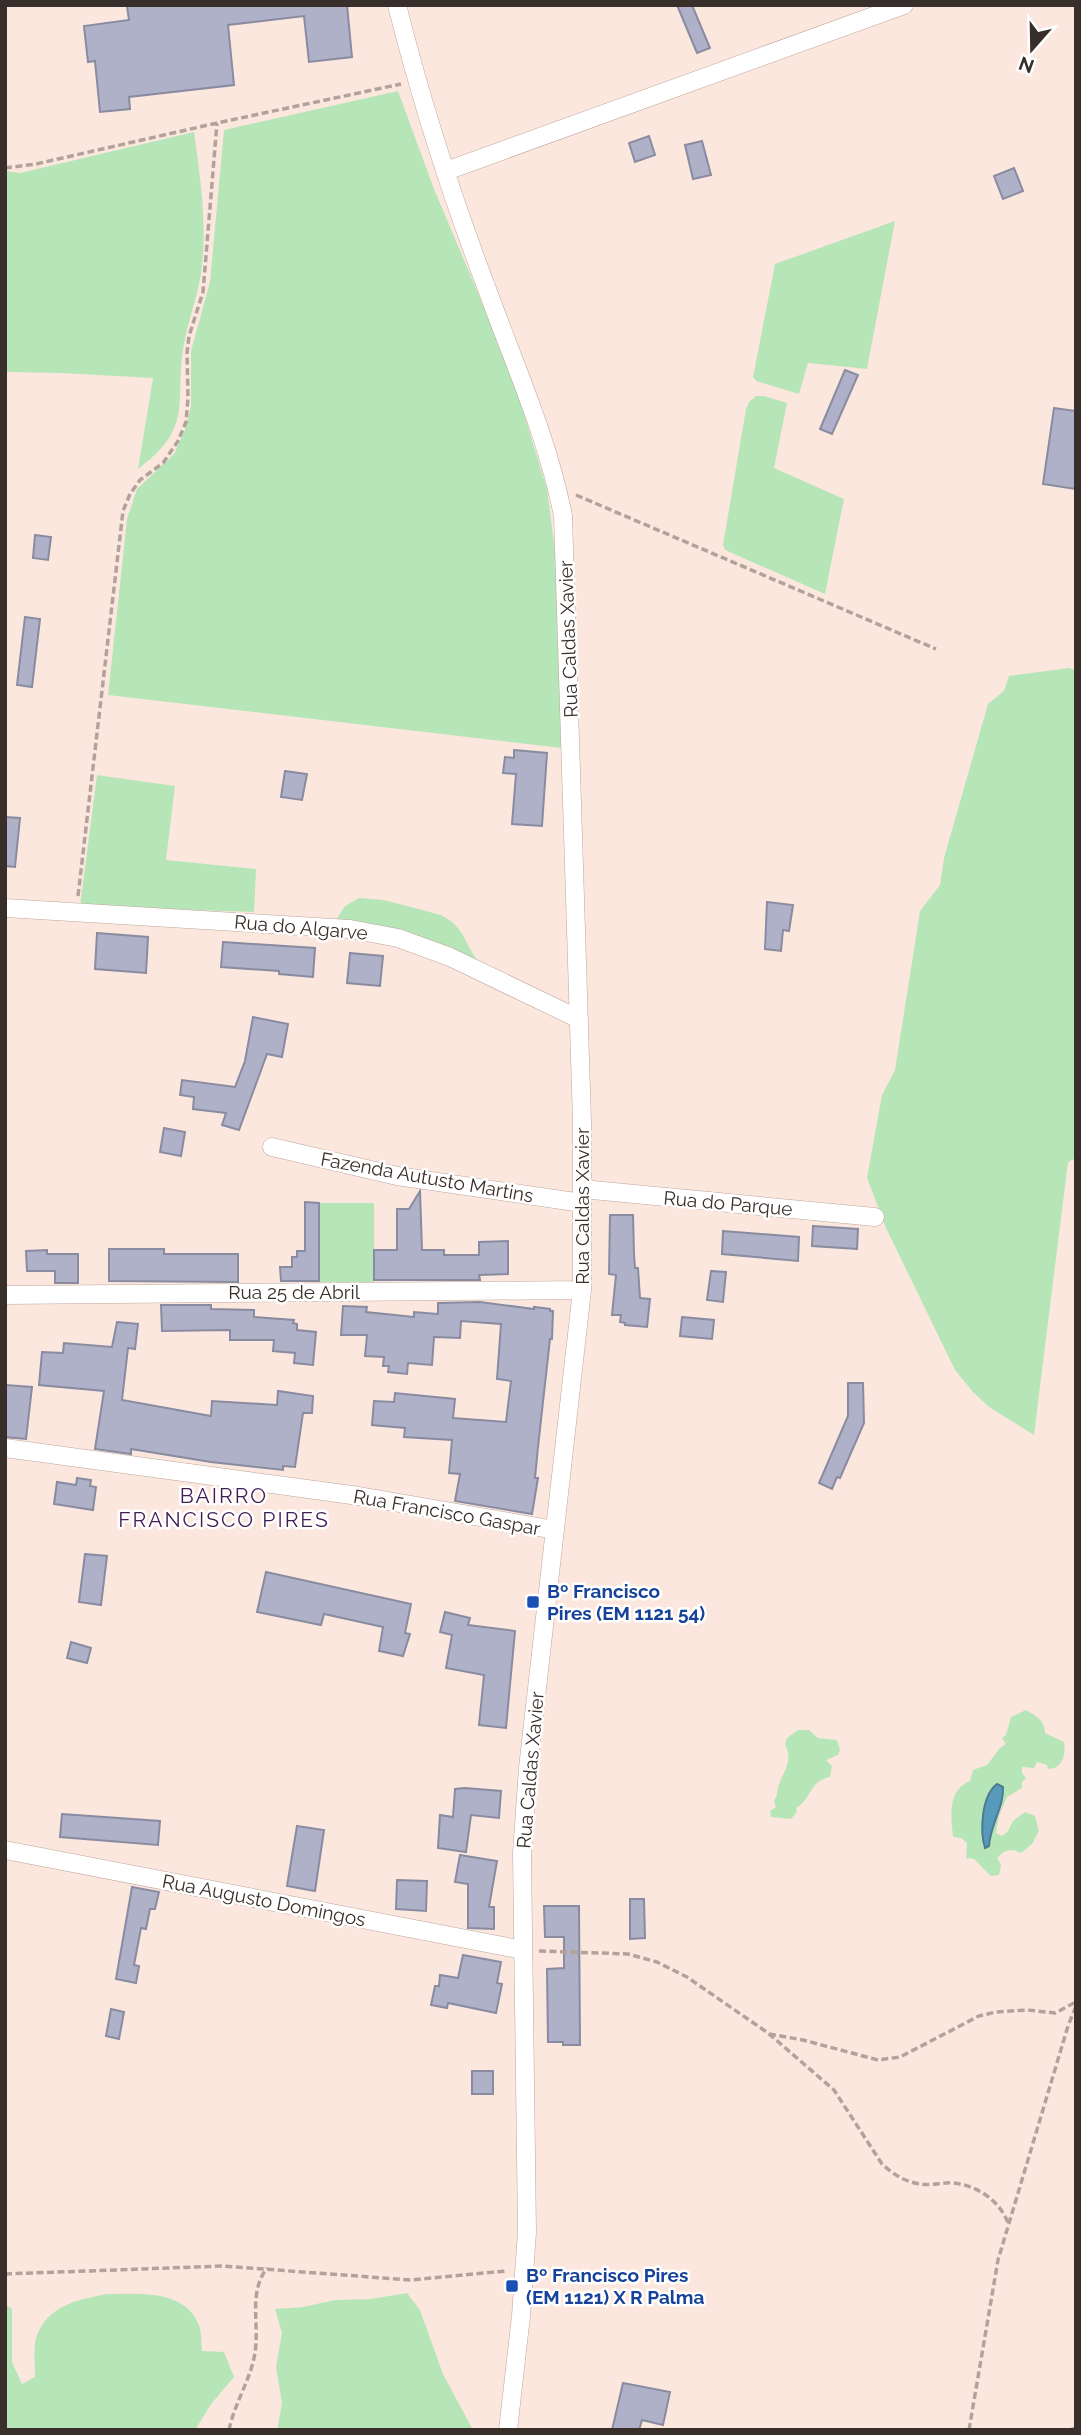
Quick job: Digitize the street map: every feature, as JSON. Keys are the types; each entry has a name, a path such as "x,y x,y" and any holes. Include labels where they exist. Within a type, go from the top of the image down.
{"street":[{"name":"Rua Caldas Xavier","path":"397,5 417,81 464,230 552,465 563,516 579,1019 582,1290 528,1768 522,1853 526,2270 508,2430"},
{"path":"446,171 904,5"},
{"name":"Rua do Algarve","path":"5,908 337,928 398,938 450,957 579,1019"},
{"name":"Fazenda Autusto Martins","path":"272,1147 397,1175 582,1196"},
{"name":"Rua do Parque","path":"582,1196 874,1217"},
{"name":"Rua 25 de Abril","path":"5,1295 582,1290"},
{"name":"Rua Francisco Gaspar","path":"5,1448 359,1496 555,1530"},
{"name":"Rua Augusto Domingos","path":"5,1850 523,1950"}],"path":[{"path":"5,168 36,164 217,122 417,81"},
{"path":"76,912 123,511 140,480 163,463 178,441 186,422 187,353 189,336 204,292 217,122"},
{"path":"558,488 936,649"},
{"path":"523,1950 614,1952 643,1957 687,1977 768,2033 834,2090 889,2171 919,2184 955,2183 974,2188 997,2204 1009,2223"},
{"path":"768,2033 878,2060 889,2059 908,2053 979,2016 1027,2010 1055,2013 1076,2004"},
{"path":"969,2430 998,2260 1076,2004"},
{"path":"5,2274 223,2266 410,2280 526,2270"},
{"path":"229,2430 254,2360 258,2329 256,2289 267,2268"},
{"path":"1070,2430 1076,2428"}],"green space":[{"path":"398,91 434,189 510,369 547,489 558,574 562,748 108,695 127,519 137,489 174,454 185,430 191,406 191,351 210,282 224,130"},
{"path":"194,132 204,232 200,277 183,350 178,415 167,441 138,469 153,378 5,372 5,171 20,173"},
{"path":"895,221 867,369 808,363 799,394 756,381 753,377 775,264"},
{"path":"756,396 787,403 774,468 844,499 825,594 725,550 723,545 746,409"},
{"path":"1069,668 1076,670 1076,1158 1068,1162 1034,1435 989,1407 955,1370 886,1228 867,1178 882,1095 895,1070 920,911 940,885 944,858 988,704 1004,691 1009,676"},
{"path":"97,775 175,786 166,860 256,869 254,912 80,906"},
{"path":"359,898 384,900 441,915 461,932 481,964 336,920 345,906"},
{"path":"319,1203 374,1203 374,1282 319,1282"},
{"path":"1026,1710 1033,1714 1042,1722 1045,1733 1064,1742 1064,1751 1060,1764 1053,1768 1048,1769 1047,1765 1037,1762 1034,1768 1022,1767 1026,1778 1022,1782 1022,1788 1007,1797 996,1833 1002,1836 1013,1821 1025,1812 1035,1816 1039,1831 1032,1844 1021,1853 1011,1850 1000,1855 997,1858 1001,1865 999,1875 991,1876 974,1859 966,1858 967,1843 961,1838 953,1837 952,1805 957,1791 970,1781 973,1770 987,1765 1006,1744 1002,1738 1006,1735 1011,1717","holes":["990,1797 1002,1806 989,1846 983,1846 983,1816 986,1804"]},
{"path":"798,1730 809,1730 818,1738 837,1740 840,1750 838,1755 826,1760 832,1766 830,1777 814,1786 796,1808 797,1812 791,1819 771,1817 770,1811 776,1807 774,1801 788,1760 785,1744 787,1738"},
{"path":"407,2293 420,2310 443,2374 473,2430 277,2430 282,2403 276,2367 282,2333 275,2309"},
{"path":"107,2294 145,2294 182,2304 191,2312 199,2326 202,2351 224,2352 234,2377 212,2403 195,2430 5,2430 5,2304 12,2309 12,2362 22,2384 35,2377 36,2338 48,2318 64,2306"}],"water":[{"path":"997,1784 1003,1787 1003,1795 989,1846 985,1848 983,1814 988,1797"}],"building":[{"path":"347,5 352,57 309,62 304,16 228,25 234,85 129,97 130,109 100,112 95,61 88,62 84,26 129,20 127,6"},
{"path":"677,5 692,5 710,48 697,53"},
{"path":"649,136 655,155 635,162 629,143"},
{"path":"702,141 711,175 693,179 685,145"},
{"path":"1014,168 1023,191 1003,199 994,176"},
{"path":"845,370 858,375 832,434 820,429"},
{"path":"1054,408 1076,411 1076,489 1043,484"},
{"path":"35,535 51,537 48,560 33,558"},
{"path":"25,617 40,619 32,687 17,685"},
{"path":"514,750 547,753 542,826 512,824 516,774 503,773 505,757 514,758"},
{"path":"285,771 307,774 302,800 281,797"},
{"path":"5,817 20,818 15,867 5,866"},
{"path":"767,902 793,905 789,931 783,930 781,951 765,949"},
{"path":"97,933 148,937 146,973 95,969"},
{"path":"223,942 315,948 313,977 279,974 279,971 221,967"},
{"path":"350,953 383,956 380,986 347,983"},
{"path":"253,1017 288,1024 282,1057 267,1054 239,1130 222,1125 226,1113 193,1109 194,1097 180,1095 182,1080 235,1087 245,1061"},
{"path":"164,1128 185,1132 181,1156 160,1152"},
{"path":"420,1191 422,1250 444,1250 444,1255 479,1255 479,1242 508,1241 508,1274 479,1275 480,1280 374,1280 374,1250 397,1250 397,1209 409,1209"},
{"path":"305,1202 319,1203 319,1281 281,1281 280,1267 292,1267 292,1257 297,1257 297,1251 305,1251"},
{"path":"610,1215 633,1215 635,1268 638,1268 640,1298 650,1299 647,1327 625,1325 620,1322 621,1315 612,1315 616,1275 609,1274"},
{"path":"813,1226 858,1229 857,1249 812,1246"},
{"path":"723,1231 799,1237 798,1261 722,1254"},
{"path":"109,1249 164,1249 164,1254 238,1254 238,1282 109,1281"},
{"path":"47,1250 47,1254 78,1254 78,1283 55,1283 55,1271 27,1271 26,1251"},
{"path":"711,1271 726,1272 723,1302 707,1300"},
{"path":"480,1302 553,1311 535,1478 538,1478 532,1514 455,1501 460,1474 449,1473 452,1440 404,1437 405,1428 372,1425 374,1401 394,1402 395,1393 455,1399 453,1418 506,1422 511,1381 497,1379 501,1324 461,1321 460,1338 434,1337 432,1365 408,1363 407,1374 388,1372 389,1366 383,1366 384,1357 365,1356 367,1335 341,1335 343,1306 367,1307 366,1312 414,1317 414,1312 438,1314 438,1303"},
{"path":"161,1305 211,1305 211,1309 254,1310 254,1317 294,1320 297,1330 316,1332 313,1365 294,1363 295,1353 273,1351 274,1340 230,1340 230,1330 162,1331"},
{"path":"682,1317 714,1320 712,1339 680,1336"},
{"path":"117,1322 138,1324 135,1349 128,1348 122,1400 211,1416 212,1401 277,1405 278,1391 313,1396 312,1413 303,1413 295,1467 283,1466 283,1470 131,1449 131,1454 95,1449 104,1391 39,1385 42,1352 63,1353 64,1343 112,1347"},
{"path":"848,1383 863,1383 864,1423 840,1478 837,1477 832,1489 819,1483 848,1416"},
{"path":"5,1385 32,1387 26,1439 5,1437"},
{"path":"77,1478 91,1480 90,1486 96,1487 93,1510 54,1504 57,1482 76,1485"},
{"path":"85,1554 107,1556 101,1605 79,1602"},
{"path":"266,1572 411,1604 405,1633 410,1634 403,1656 379,1651 383,1627 324,1614 321,1625 257,1612"},
{"path":"445,1612 470,1618 468,1625 515,1631 506,1728 479,1725 484,1675 446,1668 452,1635 440,1632"},
{"path":"71,1642 91,1648 87,1663 67,1658"},
{"path":"455,1789 501,1791 499,1818 471,1815 466,1852 438,1848 440,1815 453,1817"},
{"path":"62,1814 160,1821 158,1845 60,1837"},
{"path":"297,1826 324,1830 315,1891 287,1886"},
{"path":"460,1855 497,1861 489,1907 494,1907 494,1929 468,1928 468,1884 455,1882"},
{"path":"397,1880 427,1881 426,1911 396,1909"},
{"path":"132,1887 159,1892 155,1909 150,1909 146,1929 141,1928 134,1965 139,1966 136,1983 116,1979"},
{"path":"630,1899 644,1899 645,1938 630,1939"},
{"path":"544,1906 579,1906 580,2045 548,2042 547,1969 564,1968 564,1937 545,1937"},
{"path":"463,1955 501,1962 497,1983 502,1984 496,2013 448,2003 447,2008 431,2005 435,1986 439,1986 440,1975 458,1978"},
{"path":"111,2009 124,2012 119,2039 106,2036"},
{"path":"472,2071 493,2071 493,2094 472,2094"},
{"path":"623,2383 670,2392 663,2425 642,2420 639,2430 612,2430"}],"place":[{"name":"Bº Francisco Pires (EM 1121 54)","path":"533,1602"},
{"name":"Bº Francisco Pires (EM 1121) X R Palma","path":"512,2286"}],"district":[{"name":"BAIRRO FRANCISCO PIRES","path":"224,1508"}]}
